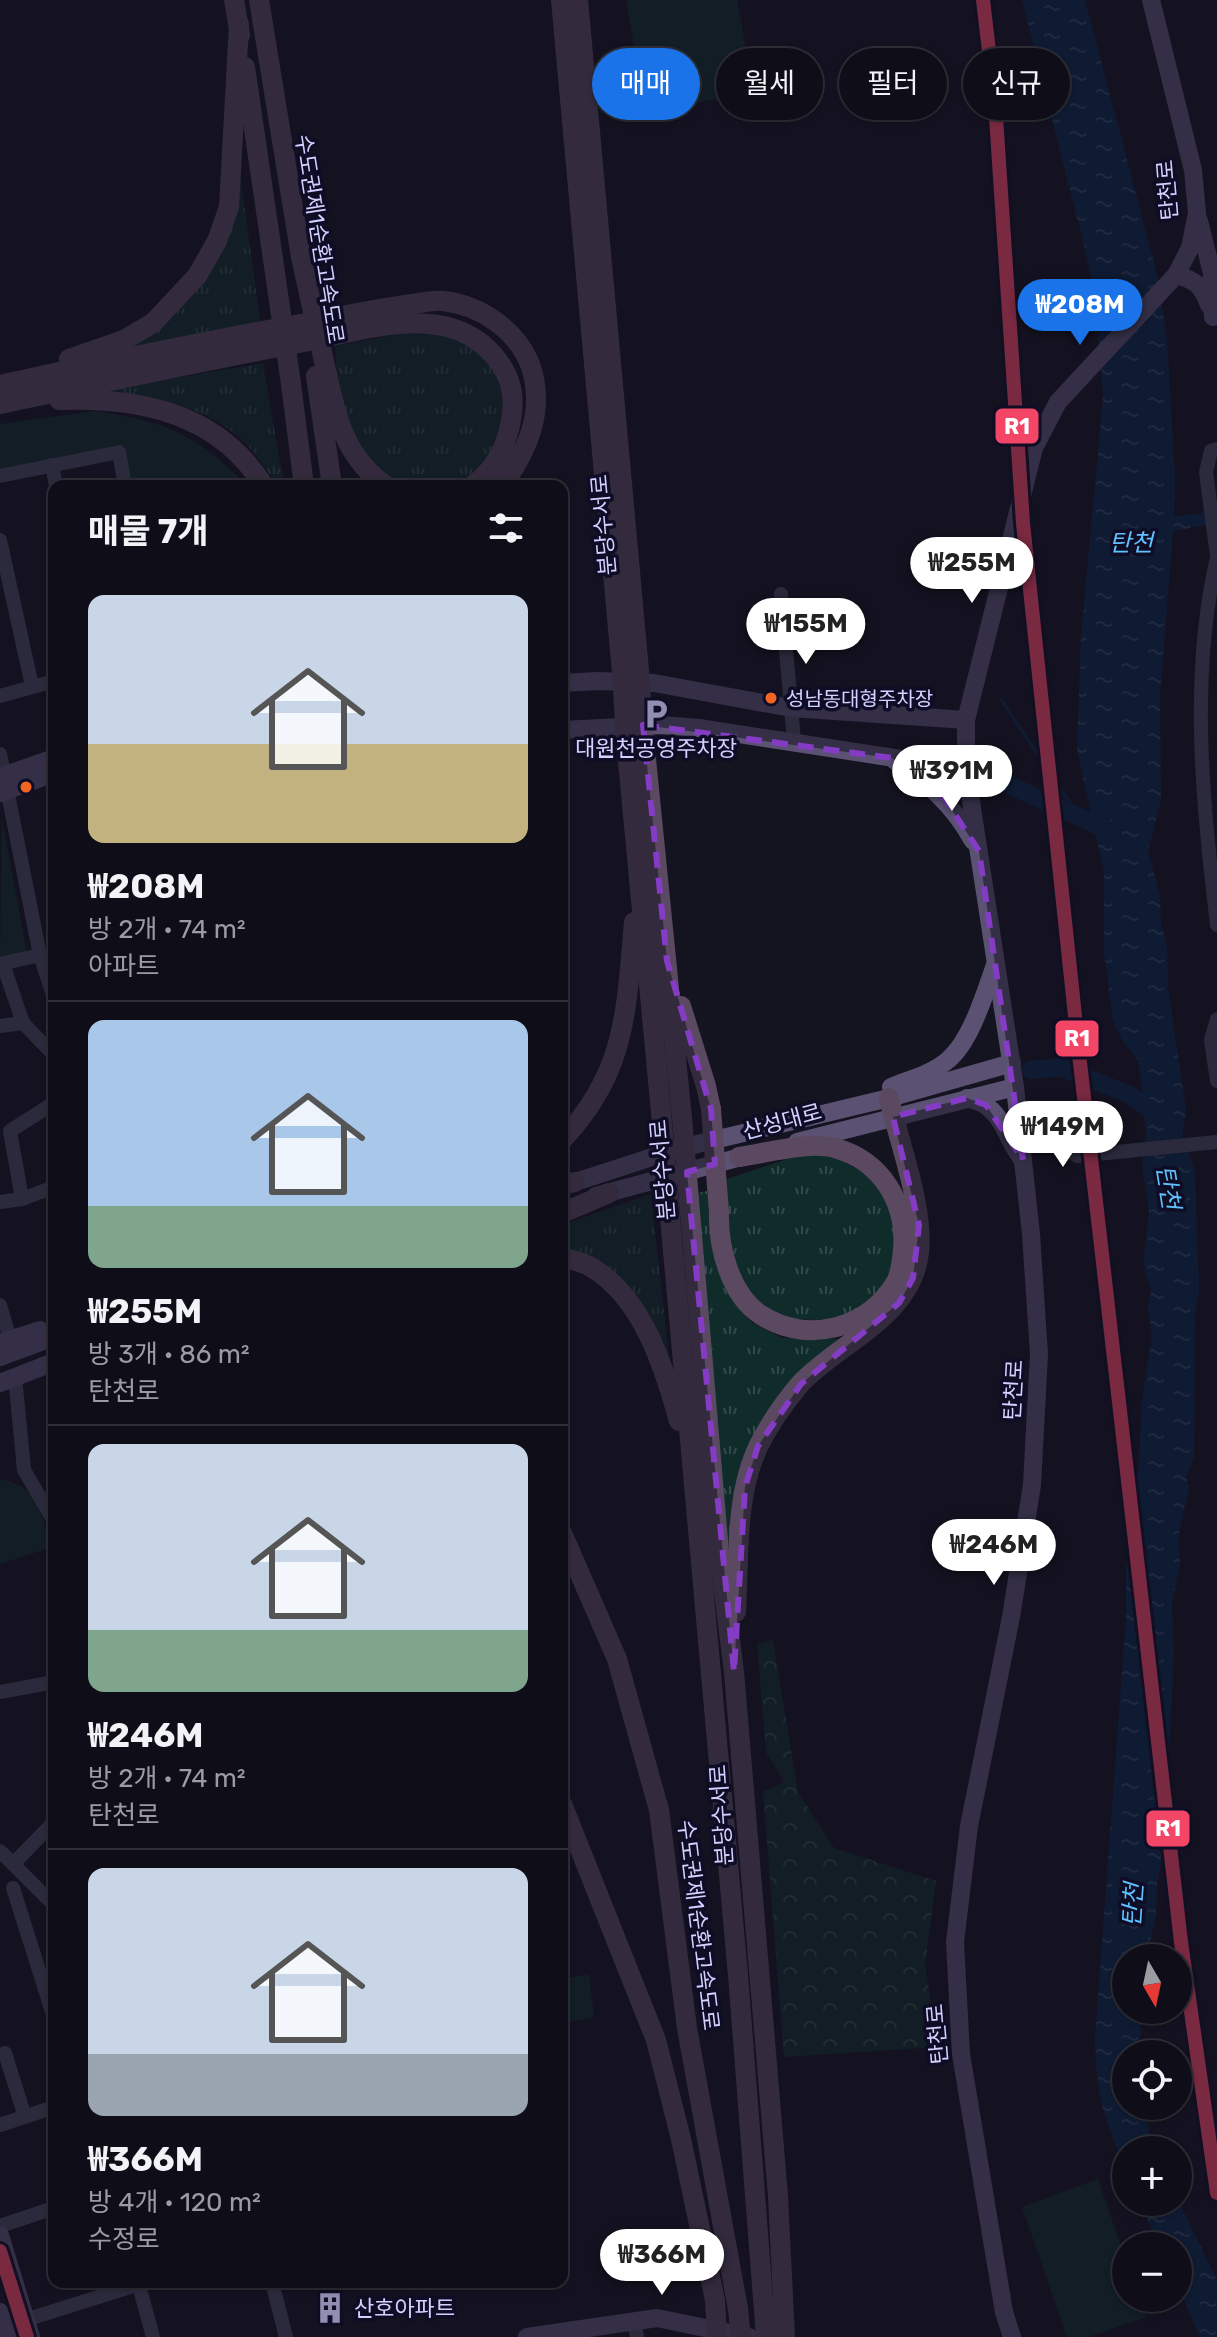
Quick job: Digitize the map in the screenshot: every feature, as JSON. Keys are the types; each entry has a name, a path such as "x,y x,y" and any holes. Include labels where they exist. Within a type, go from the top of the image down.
{"highway":[{"path":"234,0 303,480"},
{"name":"수도권제1순환고속도로","path":"259,0 321,375 331,480"},
{"name":"분당수서로","path":"561,0 638,675"},
{"name":"분당수서로","path":"578,0 638,675 635,739 639,871 672,1121 734,1672 778,2196 777,2323 766,2337"},
{"path":"0,383 124,340 153,323 197,276 217,241 229,207 239,24"},
{"path":"0,383 395,306 442,301 468,307 495,320 521,347 536,384 532,431 525,450 506,480"},
{"path":"0,406 195,363 370,330 419,323 440,325 458,329 484,343 498,360 509,382 513,406 510,428 501,454 489,473 480,480"},
{"path":"321,375 341,431 357,459 380,480"},
{"path":"0,406 61,400 110,400 151,406 183,417 212,433 235,451 259,480"},
{"name":"분당수서로","path":"635,739 667,961 672,1121"},
{"path":"568,1133 597,1098 613,1061 627,1011 639,871"},
{"path":"667,961 711,1109 719,1227 725,1259 737,1289 753,1310 776,1325 803,1331 836,1328 859,1319 883,1300 898,1277 905,1229 899,1203 885,1178 859,1158 834,1148 807,1146 739,1157"},
{"path":"734,1672 745,1487 758,1446 801,1384 899,1303 913,1278 919,1253 919,1225 891,1107"},
{"path":"568,1210 609,1193"},
{"name":"분당수서로","path":"679,1203 692,1469 757,2194 777,2323"},
{"path":"568,1259 590,1266 616,1287 634,1311 664,1368 692,1469"},
{"name":"수도권제1순환고속도로","path":"568,1547 617,1659 659,1810 687,2028 741,2337"},
{"path":"568,1819 656,2040 681,2139 715,2300 717,2337"}],"main road":[{"name":"탄천로","path":"1012,2337 1004,2312 961,2054 955,1942 969,1826 1011,1617 1032,1485 1039,1354 1031,1234 1015,1087 966,769 966,720 1034,448 1058,402 1174,277 1190,248 1197,213 1193,170 1151,0"},
{"path":"1174,277 1195,280 1205,292 1213,317 1212,273 1197,213"},
{"path":"568,683 638,675 791,708 966,720"},
{"path":"568,729 661,725 794,741 966,769"},
{"path":"892,758 944,798 979,851"},
{"path":"3,784 48,761"},
{"path":"3,784 48,774"},
{"path":"843,1107 928,1073 949,1060 964,1041 996,962"},
{"name":"산성대로","path":"568,1203 739,1157 1012,1063"},
{"name":"산성대로","path":"568,1184 677,1149 843,1107 891,1107 967,1098 1015,1087"},
{"path":"967,1098 986,1105 1023,1160"},
{"path":"5,1341 48,1327"},
{"path":"3,1372 48,1341"},
{"path":"3,1372 48,1354"},
{"path":"3,1372 48,1363"},
{"path":"0,2235 28,2328"},
{"path":"0,2312 5,2335"},
{"path":"999,2337 1004,2312"},
{"path":"527,2337 657,2318 749,2337"},
{"path":"598,2337 637,2334 656,2328 701,2337"}],"street":[{"path":"1217,449 1211,451 1206,472 1217,556 1210,590 1199,718 1217,925"},
{"path":"0,476 119,452 124,480"},
{"path":"52,465 55,480"},
{"path":"0,540 32,686"},
{"path":"781,594 794,741"},
{"path":"0,696 48,682"},
{"path":"0,754 3,784 48,980"},
{"path":"40,955 2,964 23,1023 48,1049"},
{"path":"1217,1019 1211,1040 1217,1081"},
{"path":"0,1026 23,1023"},
{"path":"22,1199 10,1131 48,1107"},
{"path":"1019,1125 1048,1136 1077,1156 1216,1142"},
{"path":"1,1200 22,1199 48,1189"},
{"path":"0,1305 5,1341"},
{"path":"3,1372 24,1470 48,1511"},
{"path":"0,1692 48,1683"},
{"path":"14,1863 48,1828"},
{"path":"0,1851 48,1899"},
{"path":"26,1875 7,1890 48,2002"},
{"path":"5,2053 25,2117"},
{"path":"0,2125 48,2109"},
{"path":"0,2226 48,2210"},
{"path":"28,2328 128,2288"},
{"path":"142,2288 153,2337"},
{"path":"274,2288 286,2337"}],"highlighted area":[{"path":"643,725 892,758 944,798 979,851 1023,1160 986,1105 967,1098 893,1117 919,1225 913,1278 899,1303 801,1384 758,1446 745,1487 734,1672 687,1172 715,1164 711,1109 667,961"}],"green space":[{"path":"626,0 737,0 746,48 716,48 716,99 700,102 700,48 635,48"},
{"path":"238,160 261,326 122,349 191,296"},
{"path":"421,330 462,340 477,348 488,359 498,380 503,408 498,436 484,461 462,480 388,480 345,421 335,346"},
{"path":"263,363 283,480 273,480 248,446 232,432 196,411 155,399 93,392"},
{"path":"96,411 144,420 196,442 242,480 125,480 117,445 0,469 0,424"},
{"path":"2,820 27,953 0,956"},
{"path":"809,1152 839,1159 871,1177 888,1200 898,1230 894,1271 880,1291 858,1311 836,1321 780,1318 755,1301 737,1275 726,1226 724,1180"},
{"path":"707,1191 725,1288 751,1322 782,1338 839,1339 739,1477 728,1546 697,1193"},
{"path":"651,1194 669,1357 592,1260 568,1250 568,1223"},
{"path":"0,1479 24,1488 32,1495 41,1513 48,1548 0,1564"},
{"path":"773,1640 798,1792 834,1848 936,1881 925,1965 938,2047 784,2057 763,1792 784,1782 766,1752 757,1644"},
{"path":"589,1974 594,2017 568,2022 568,1978"},
{"path":"1098,2179 1116,2232 1112,2232 1112,2312 1144,2312 1146,2317 1089,2337 1067,2337 1022,2207"}],"water":[{"name":"탄천","path":"1022,0 1085,0 1156,270 1167,339 1175,479 1174,517 1217,511 1217,523 1173,531 1160,695 1161,799 1148,851 1160,897 1161,924 1167,945 1168,988 1186,1110 1182,1135 1195,1171 1199,1291 1195,1311 1194,1459 1186,1476 1189,1489 1178,1539 1180,1563 1172,1605 1174,1654 1168,1772 1157,1792 1164,1843 1156,1914 1150,1944 1112,1944 1112,2024 1141,2024 1140,2040 1112,2040 1112,2120 1148,2120 1150,2136 1112,2136 1102,2105 1095,2037 1126,1618 1126,1569 1136,1511 1142,1400 1152,1335 1148,1309 1151,1291 1143,1265 1149,1212 1142,1165 1146,1135 1138,1060 1123,1042 1113,1021 1104,952 1104,873 1077,749 1081,636 1103,398 1098,319 1087,257 1052,120 1070,120 1070,48 1034,48"},
{"path":"1146,2216 1186,2216 1217,2280 1217,2337 1200,2337 1189,2312 1192,2312 1192,2232 1153,2232"}],"waterway":[{"path":"1001,699 1078,815"},
{"path":"987,775 1112,832"},
{"path":"1031,1070 1060,1067 1130,1095 1157,1115"}],"transit line":[{"name":"R1","path":"983,0 995,102 1023,523 1079,1054 1181,1942 1217,2193"},
{"name":"R1","path":"0,2251 27,2337"}],"place":[{"name":"성남동대형주차장","path":"771,698"},
{"name":"대원천공영주차장","path":"656,714"},
{"name":"산호아파트","path":"330,2308"}]}
